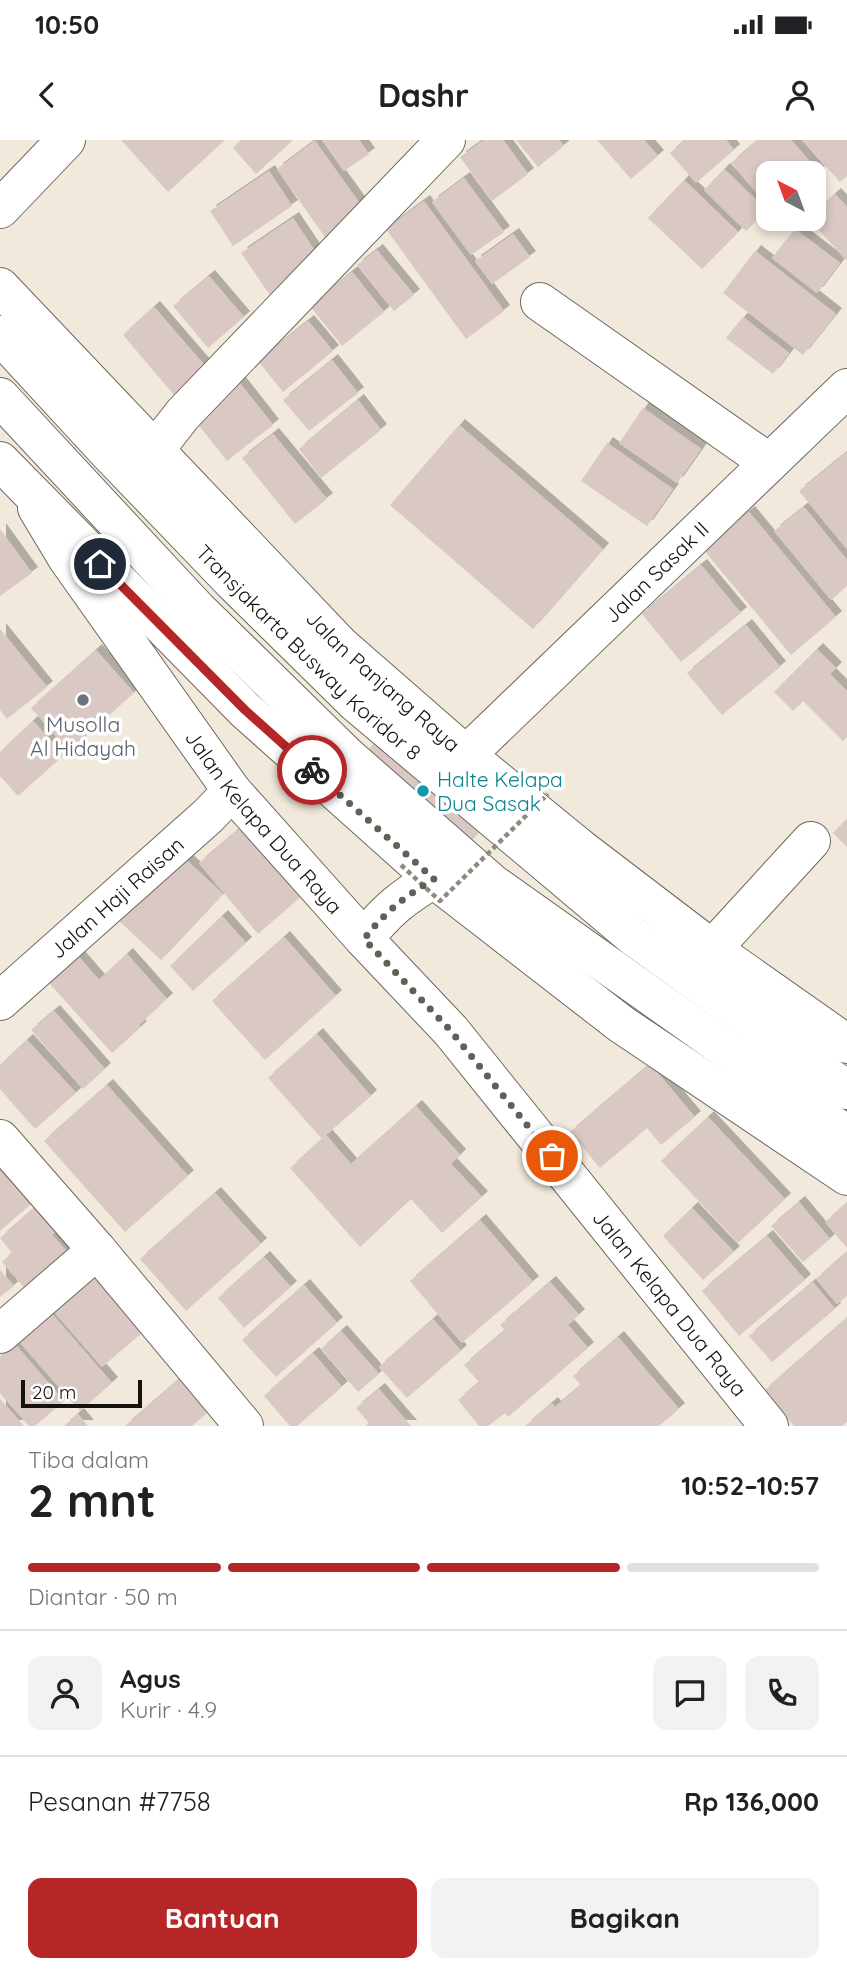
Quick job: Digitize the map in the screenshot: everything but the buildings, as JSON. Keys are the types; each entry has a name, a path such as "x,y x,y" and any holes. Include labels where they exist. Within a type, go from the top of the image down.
{"street":[{"path":"0,209 66,140"},
{"path":"154,451 183,414 446,140"},
{"name":"Jalan Panjang Raya","path":"0,287 340,645 466,755 581,849 712,949 847,1044"},
{"path":"540,302 768,462"},
{"name":"Transjakarta Busway Koridor 8","path":"0,335 233,582 356,703 634,937 847,1090"},
{"name":"Jalan Sasak II","path":"466,755 847,388"},
{"name":"Transjakarta Busway Koridor 8","path":"0,397 197,609 347,756 493,884 847,1135"},
{"path":"0,461 245,710 417,872 621,1024 847,1176"},
{"name":"Jalan Kelapa Dua Raya","path":"27,491 67,558 232,791 364,939 451,1031 769,1426"},
{"name":"Jalan Haji Raisan","path":"0,1001 208,816 232,791"},
{"path":"712,949 811,841"},
{"path":"364,939 381,918 400,901 417,872"},
{"path":"0,1139 97,1250 243,1426"},
{"path":"0,1334 97,1250"}],"path":[{"path":"417,872 440,901 548,794"}],"way so far":[{"path":"312,770 434,879 400,901 381,918 364,939 451,1031 552,1156"}],"place":[{"name":"Musolla Al Hidayah","path":"83,700"},
{"name":"Halte Kelapa Dua Sasak","path":"423,791"}],"route":[{"path":"100,564 245,710 312,770"}]}
